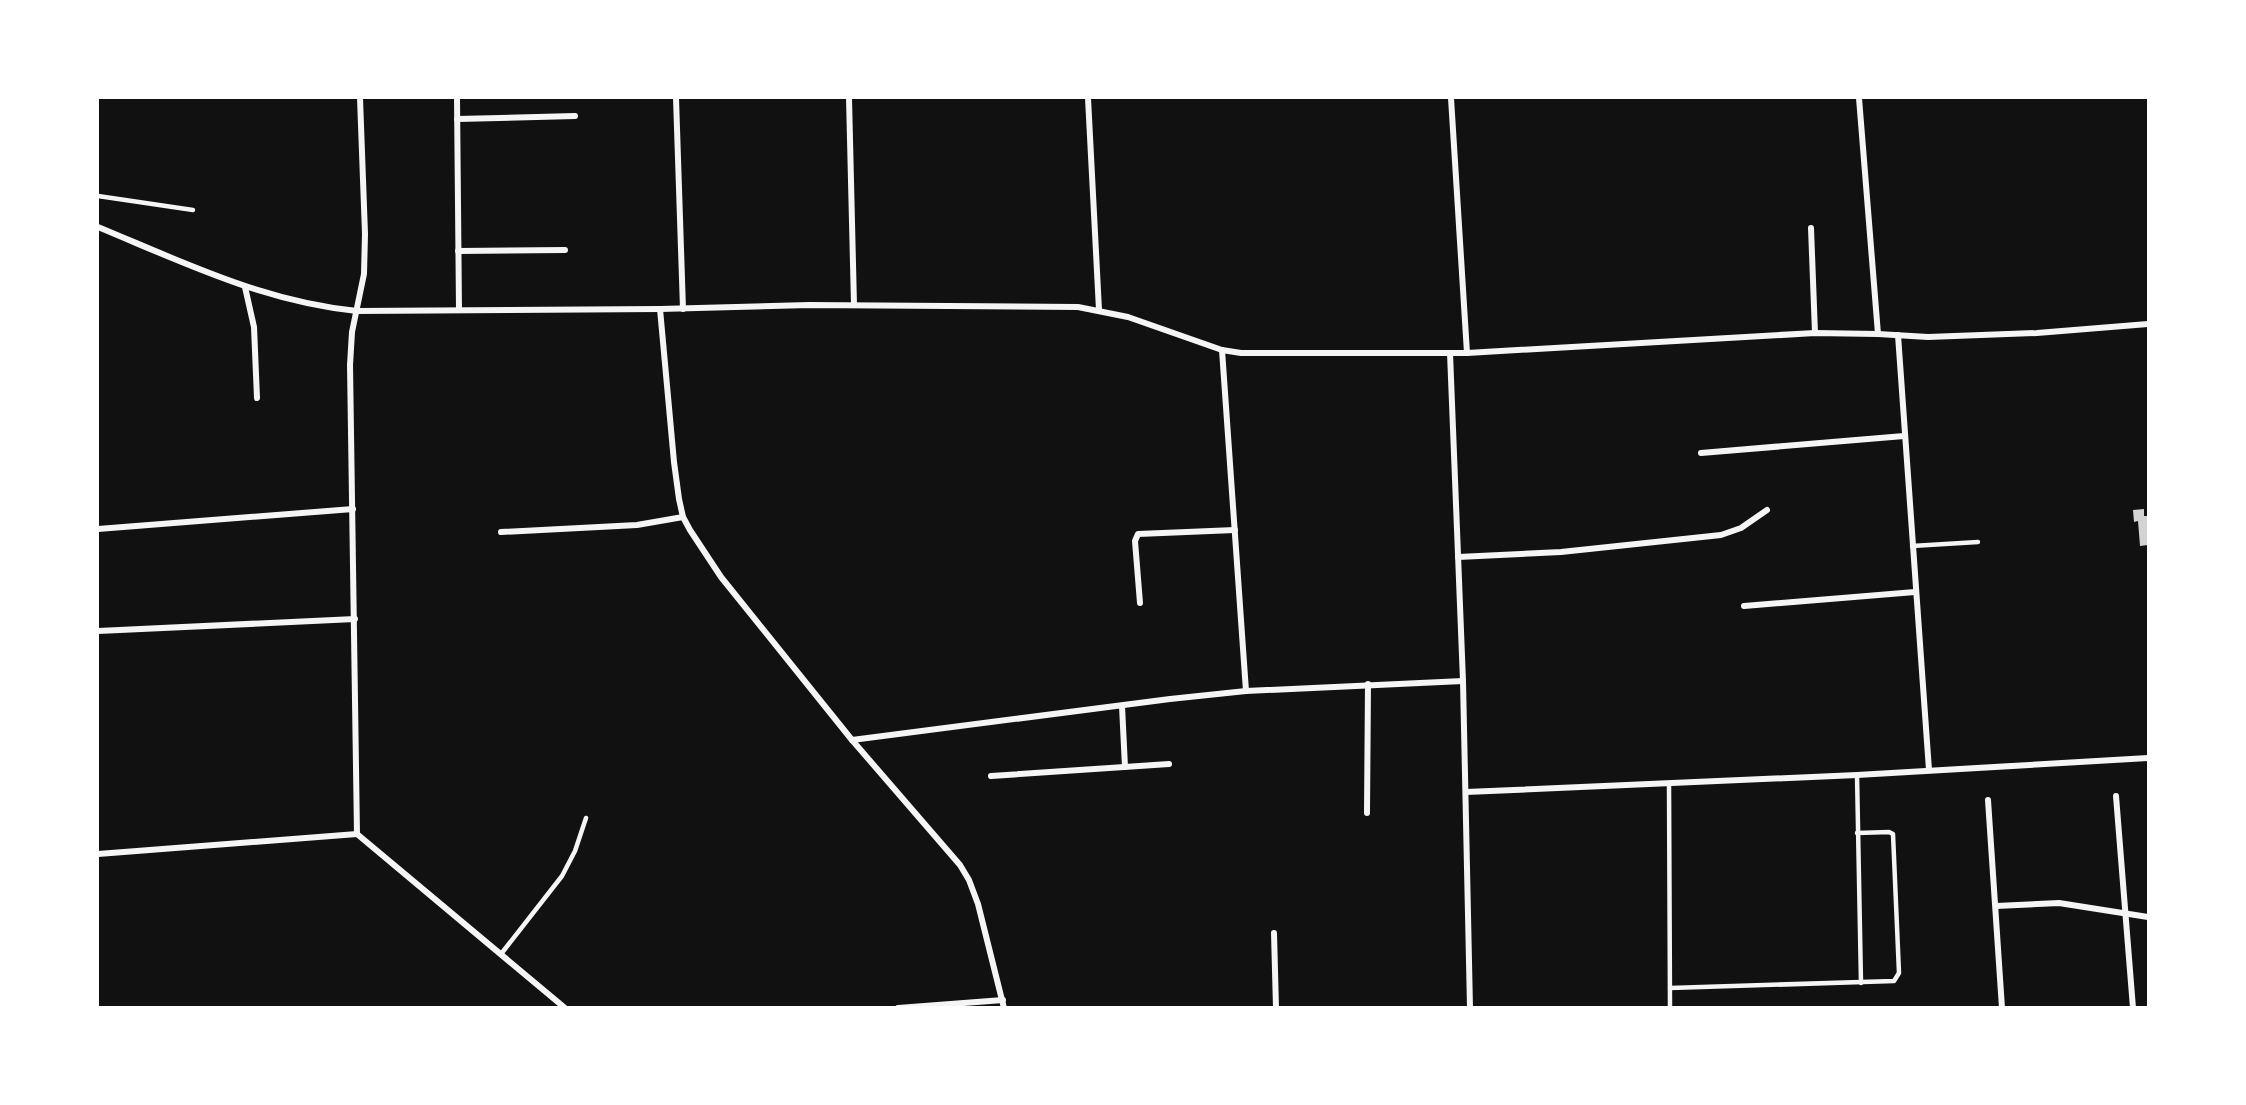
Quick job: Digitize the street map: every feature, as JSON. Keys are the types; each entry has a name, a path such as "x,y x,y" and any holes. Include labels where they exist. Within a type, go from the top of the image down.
{"street":[{"path":"357,834 350,365 352,332 363,282 360,98"},
{"path":"456,98 459,310"},
{"path":"676,98 683,309"},
{"path":"849,98 854,305"},
{"path":"1088,98 1099,310"},
{"path":"1451,98 1467,352"},
{"path":"1859,98 1878,334"},
{"path":"457,118 575,116"},
{"path":"98,227 245,288 304,304 357,311 683,309 854,305 1054,306 1099,310 1128,317 1222,350 1251,354 1450,353 1815,333 1928,337 1991,335 2148,324"},
{"path":"1811,228 1815,333"},
{"path":"458,251 565,250"},
{"path":"245,288 254,327 256,398"},
{"path":"660,309 674,462 683,517 721,577 852,740 942,843 964,873 978,904 1004,1004 898,1008"},
{"path":"1898,336 1929,770"},
{"path":"1222,350 1246,691"},
{"path":"1450,353 1463,681 1470,1008"},
{"path":"1701,453 1904,436"},
{"path":"98,529 353,509"},
{"path":"1458,557 1561,552 1721,535 1741,528 1767,510"},
{"path":"501,532 637,525 683,517"},
{"path":"1140,603 1135,541 1138,534 1235,530"},
{"path":"1744,606 1915,592"},
{"path":"98,631 355,619"},
{"path":"852,740 1246,691 1463,681"},
{"path":"1367,813 1368,684"},
{"path":"1122,706 1125,766"},
{"path":"1466,792 1857,775 2148,758"},
{"path":"991,776 1168,764"},
{"path":"2116,796 2133,1008"},
{"path":"1988,800 2002,1008"},
{"path":"98,854 357,834 565,1008"},
{"path":"1996,906 2059,903 2148,917"},
{"path":"1274,933 1276,1008"}],"lane":[{"path":"98,196 193,210"},
{"path":"1912,546 1978,542"},
{"path":"1857,775 1861,983"},
{"path":"1669,783 1670,1008"},
{"path":"501,954 562,876 575,851 586,818"},
{"path":"1670,988 1891,982 1897,978 1899,974 1893,834 1889,832 1857,833"}],"building":[{"path":"2144,509 2144,516 2148,516 2148,545 2140,546 2138,521 2134,522 2133,510"}]}
